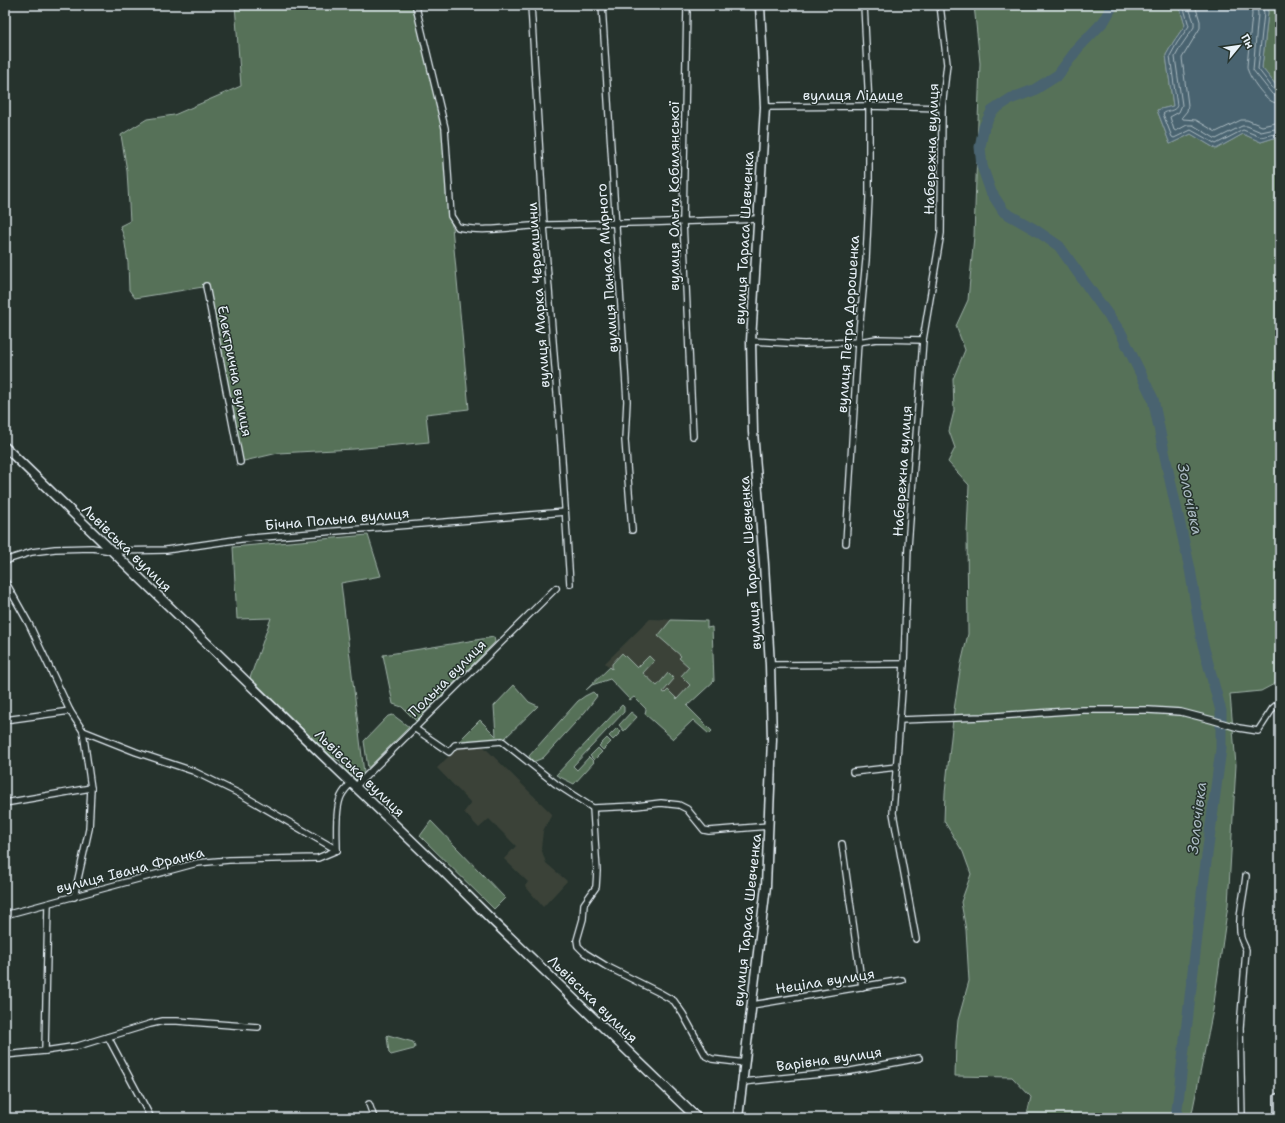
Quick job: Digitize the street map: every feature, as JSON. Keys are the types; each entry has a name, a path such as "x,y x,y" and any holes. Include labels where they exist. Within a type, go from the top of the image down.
{"main road":[{"name":"вулиця Тараса Шевченка","path":"738,1118 766,886 772,740 770,665 764,564 753,432 750,341 765,107 760,5"},
{"name":"Львівська вулиця","path":"5,447 353,785 443,870 493,921 697,1118"}],"street":[{"name":"вулиця Марка Черемшини","path":"531,5 544,225 570,584"},
{"name":"вулиця Панаса Мирного","path":"602,5 617,224 627,401 625,440 632,530"},
{"name":"вулиця Ольги Кобилянської","path":"687,5 683,222 693,436"},
{"name":"вулиця Петра Дорошенка","path":"846,543 858,342 866,260 869,198 868,106 864,5"},
{"name":"Набережна вулиця","path":"916,939 893,813 904,664 908,547 923,340 941,233 942,108 947,64 940,5"},
{"path":"416,7 445,128 452,216 458,227 470,230 544,225 758,219"},
{"name":"вулиця Лідице","path":"765,107 868,106 942,108"},
{"name":"Електрична вулиця","path":"206,286 240,462"},
{"path":"750,341 804,344 858,342 877,339 923,340"},
{"name":"Бічна Польна вулиця","path":"5,562 32,552 40,551 92,548 112,550 166,550 241,539 565,512"},
{"path":"5,581 29,624 70,712 83,731 90,788 89,829 74,897"},
{"name":"Польна вулиця","path":"337,850 338,806 344,791 353,785 414,728 556,588"},
{"path":"770,665 904,664"},
{"path":"900,720 1097,710 1148,710 1181,712 1239,728 1258,731 1273,708 1280,702"},
{"path":"5,720 70,712"},
{"path":"414,728 448,752 456,745 502,741 556,784 593,808 669,803 679,805 687,809 704,830 709,831 769,826"},
{"path":"83,731 136,752 193,771 242,795 337,850"},
{"path":"853,772 897,767"},
{"path":"5,803 90,788"},
{"path":"593,808 597,871 596,887 584,904 583,919 577,940 578,946 585,953 606,966 674,1001 684,1014 706,1056 712,1059 745,1063"},
{"path":"842,844 862,987"},
{"name":"вулиця Івана Франка","path":"5,915 197,863 229,860 318,858 337,850"},
{"path":"1242,1118 1240,1028 1246,950 1241,939 1240,918 1245,892 1246,876"},
{"name":"вулиця Івана Франка","path":"45,1051 48,904"},
{"name":"Неціла вулиця","path":"752,1005 902,980"},
{"path":"5,1055 78,1046 163,1021 258,1028"},
{"path":"108,1037 151,1118"},
{"name":"Варівна вулиця","path":"743,1082 851,1071 918,1058"},
{"path":"1277,1097 1277,1118"},
{"path":"369,1104 374,1118"}],"shaded area":[{"path":"650,619 707,621 707,628 712,627 714,681 687,706 613,671 605,663"},
{"path":"458,747 484,747 552,814 543,831 541,848 546,863 567,881 543,907 525,886 528,882 504,859 516,846 489,819 479,828 464,812 471,803 437,768"}],"green space":[{"path":"235,5 430,5 417,7 445,128 451,216 469,409 426,414 429,442 354,449 278,453 240,462 203,287 135,298 129,290 128,263 124,237 120,226 130,221 127,171 121,135 147,119 174,115 241,86"},
{"path":"974,5 1179,5 1185,25 1166,55 1173,106 1157,110 1170,144 1191,134 1216,149 1243,134 1261,142 1280,136 1280,681 1261,691 1230,694 1236,765 1228,905 1213,1010 1191,1118 1026,1118 1031,1097 1012,1077 955,1076 958,1020 969,981 966,930 961,902 971,874 963,852 944,821 945,793 954,710 961,664 968,634 967,533 969,485 948,462 955,448 949,431 954,411 953,379 965,350 956,326 968,300 974,236 980,63"},
{"path":"1265,5 1280,5 1280,90 1262,68 1268,12"},
{"path":"368,535 381,576 341,583 364,773 356,780 344,769 340,762 333,758 250,678 271,618 237,619 233,547"},
{"path":"671,620 707,621 707,628 712,627 714,681 687,706 712,731 709,734 693,720 673,739 645,714 646,709 634,697 630,700 610,679 592,685 586,690 610,667 612,669 612,664 622,653 637,668 649,656 654,661 643,673 657,686 668,673 674,679 663,692 665,693 668,690 677,699 690,685 681,676 689,667 679,658 681,656 658,636"},
{"path":"494,637 495,642 416,721 402,707 393,704 383,655"},
{"path":"514,685 529,702 538,706 502,741 455,745 480,720 496,736 494,706"},
{"path":"593,692 597,696 585,712 543,758 533,762 529,756 578,701"},
{"path":"622,705 624,707 624,712 573,766 577,770 589,757 594,762 574,784 556,775"},
{"path":"631,712 637,717 624,731 619,725"},
{"path":"393,715 409,727 368,768 364,741 388,716"},
{"path":"617,728 621,732 613,740 609,736"},
{"path":"607,738 611,742 603,750 599,746"},
{"path":"598,748 602,752 594,760 590,756"},
{"path":"431,821 505,898 494,909 420,836"},
{"path":"388,1035 413,1042 415,1047 414,1049 391,1055 389,1053"}],"water":[{"path":"1179,5 1265,5 1268,12 1262,68 1280,90 1280,136 1261,142 1243,134 1216,149 1191,134 1170,144 1157,110 1173,106 1166,55 1185,25"}],"waterway":[{"name":"Золочівка","path":"1113,5 1104,21 1078,48 1058,75 1034,90 1010,99 992,111 984,127 980,147 982,166 991,192 1004,212 1034,229 1059,246 1121,333 1153,399 1190,569 1202,641 1221,711 1221,749 1202,893 1176,1118"}]}
